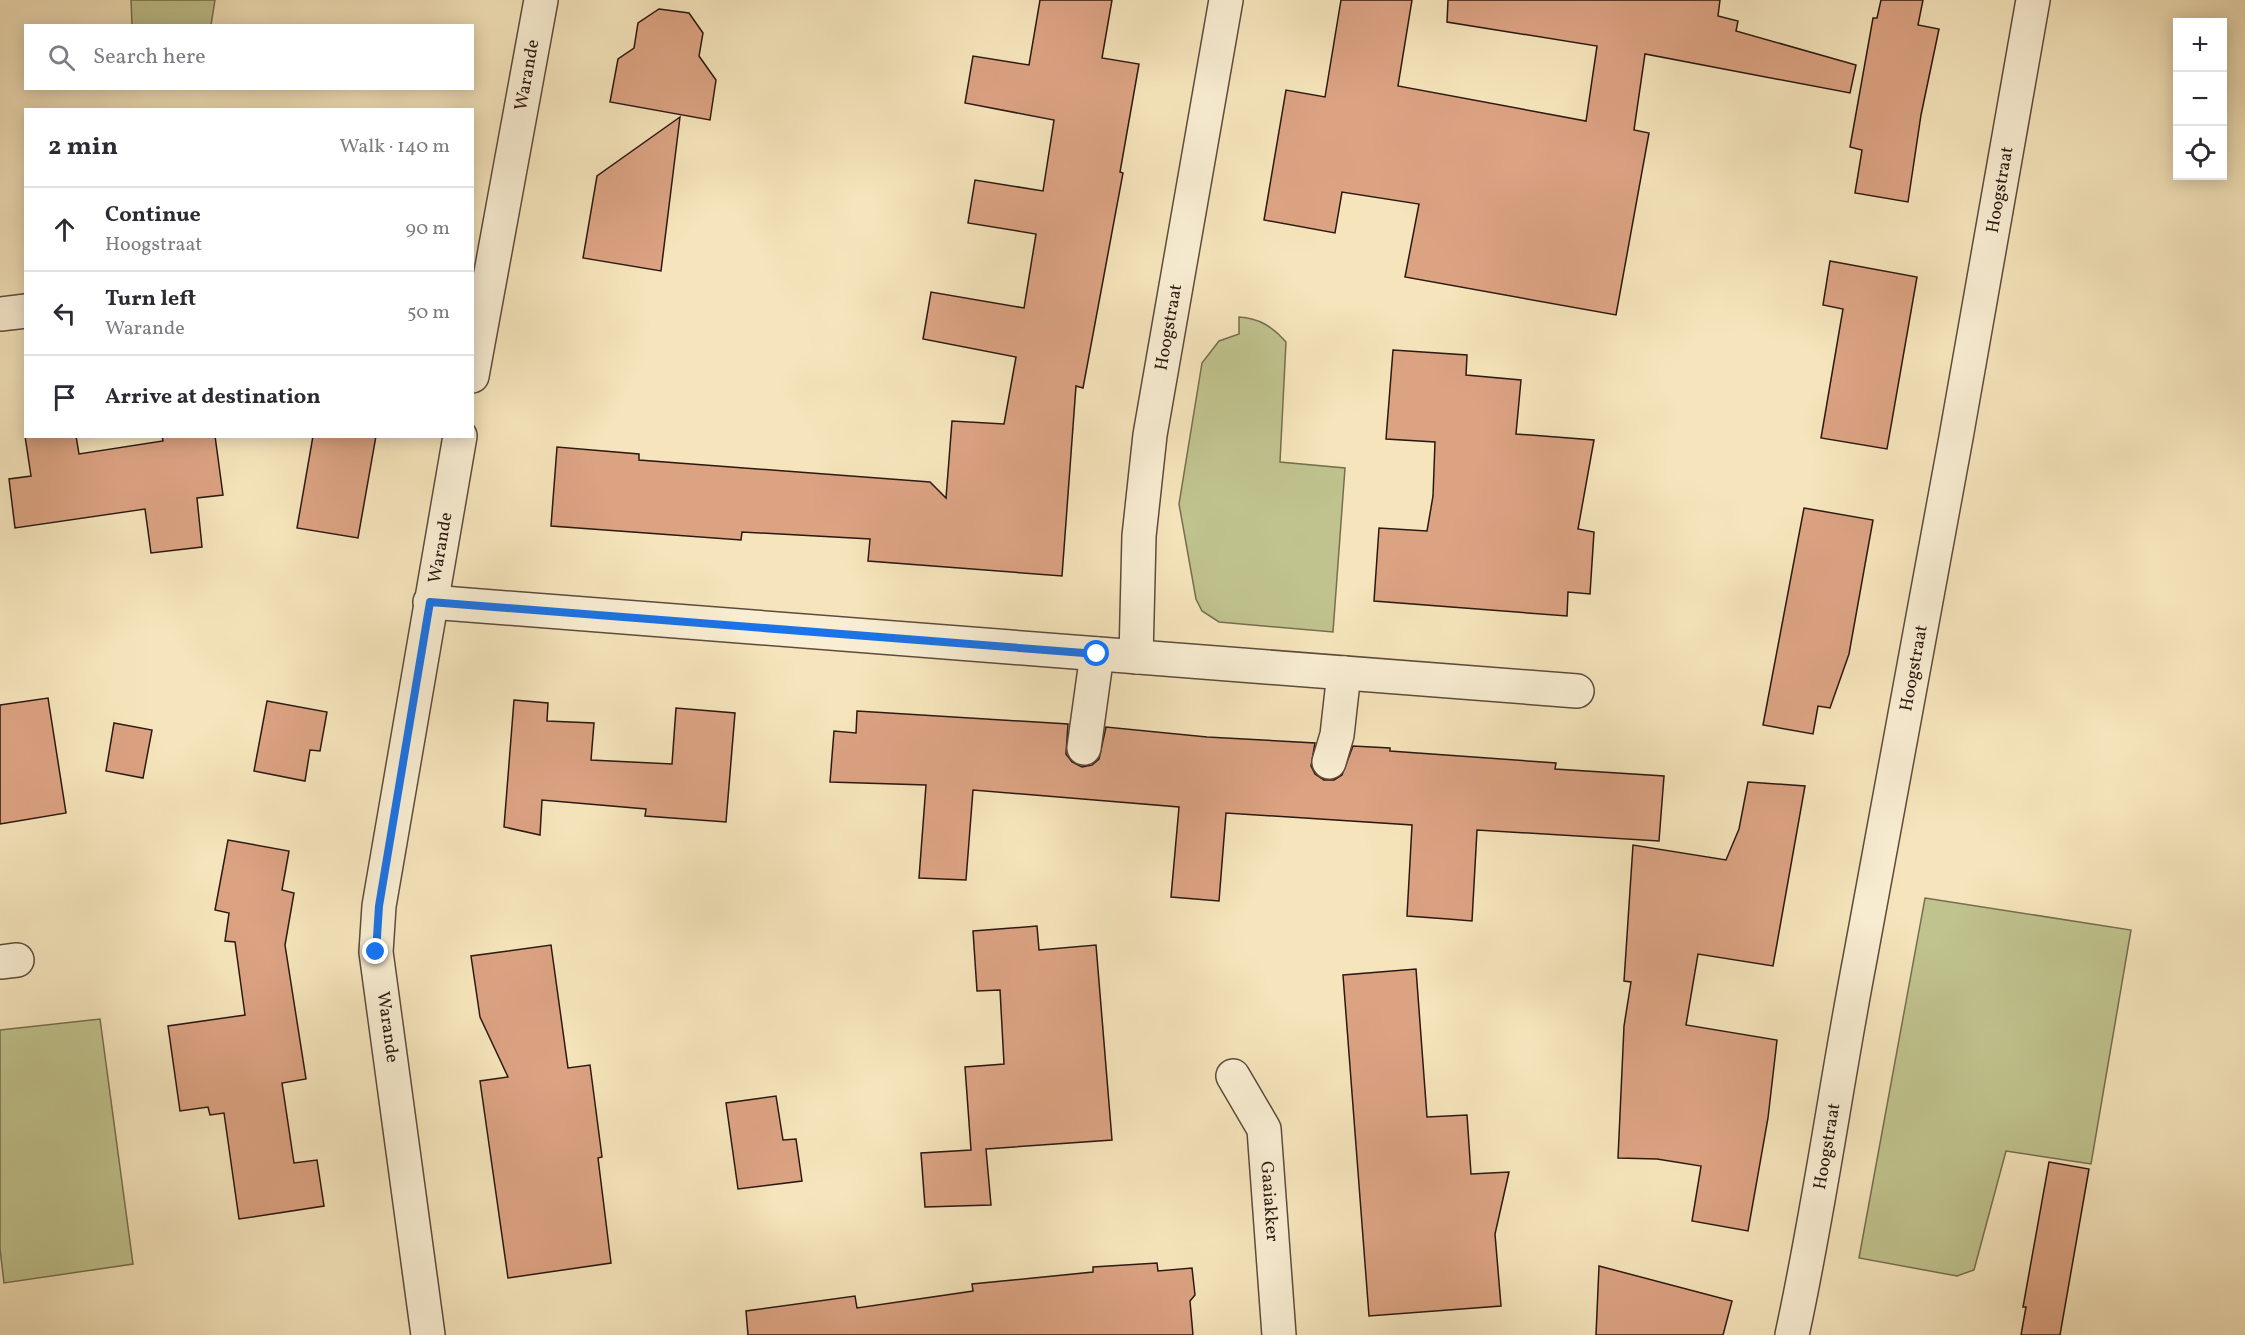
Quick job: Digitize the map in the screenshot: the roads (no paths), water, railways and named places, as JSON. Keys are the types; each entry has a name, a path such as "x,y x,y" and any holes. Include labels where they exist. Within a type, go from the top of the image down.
{"street":[{"name":"Warande","path":"474,362 541,0"},
{"name":"Hoogstraat","path":"1136,657 1139,536 1150,435 1226,0"},
{"name":"Hoogstraat","path":"1792,1335 1808,1261 1846,1031 1972,357 2033,0"},
{"path":"0,314 24,311"},
{"name":"Warande","path":"428,1335 376,952 379,906 460,438"},
{"path":"430,602 1577,691"},
{"path":"1084,747 1097,654"},
{"path":"1329,762 1337,735 1344,673"},
{"name":"Gaaiakker","path":"1233,1076 1264,1129 1279,1335"}]}
